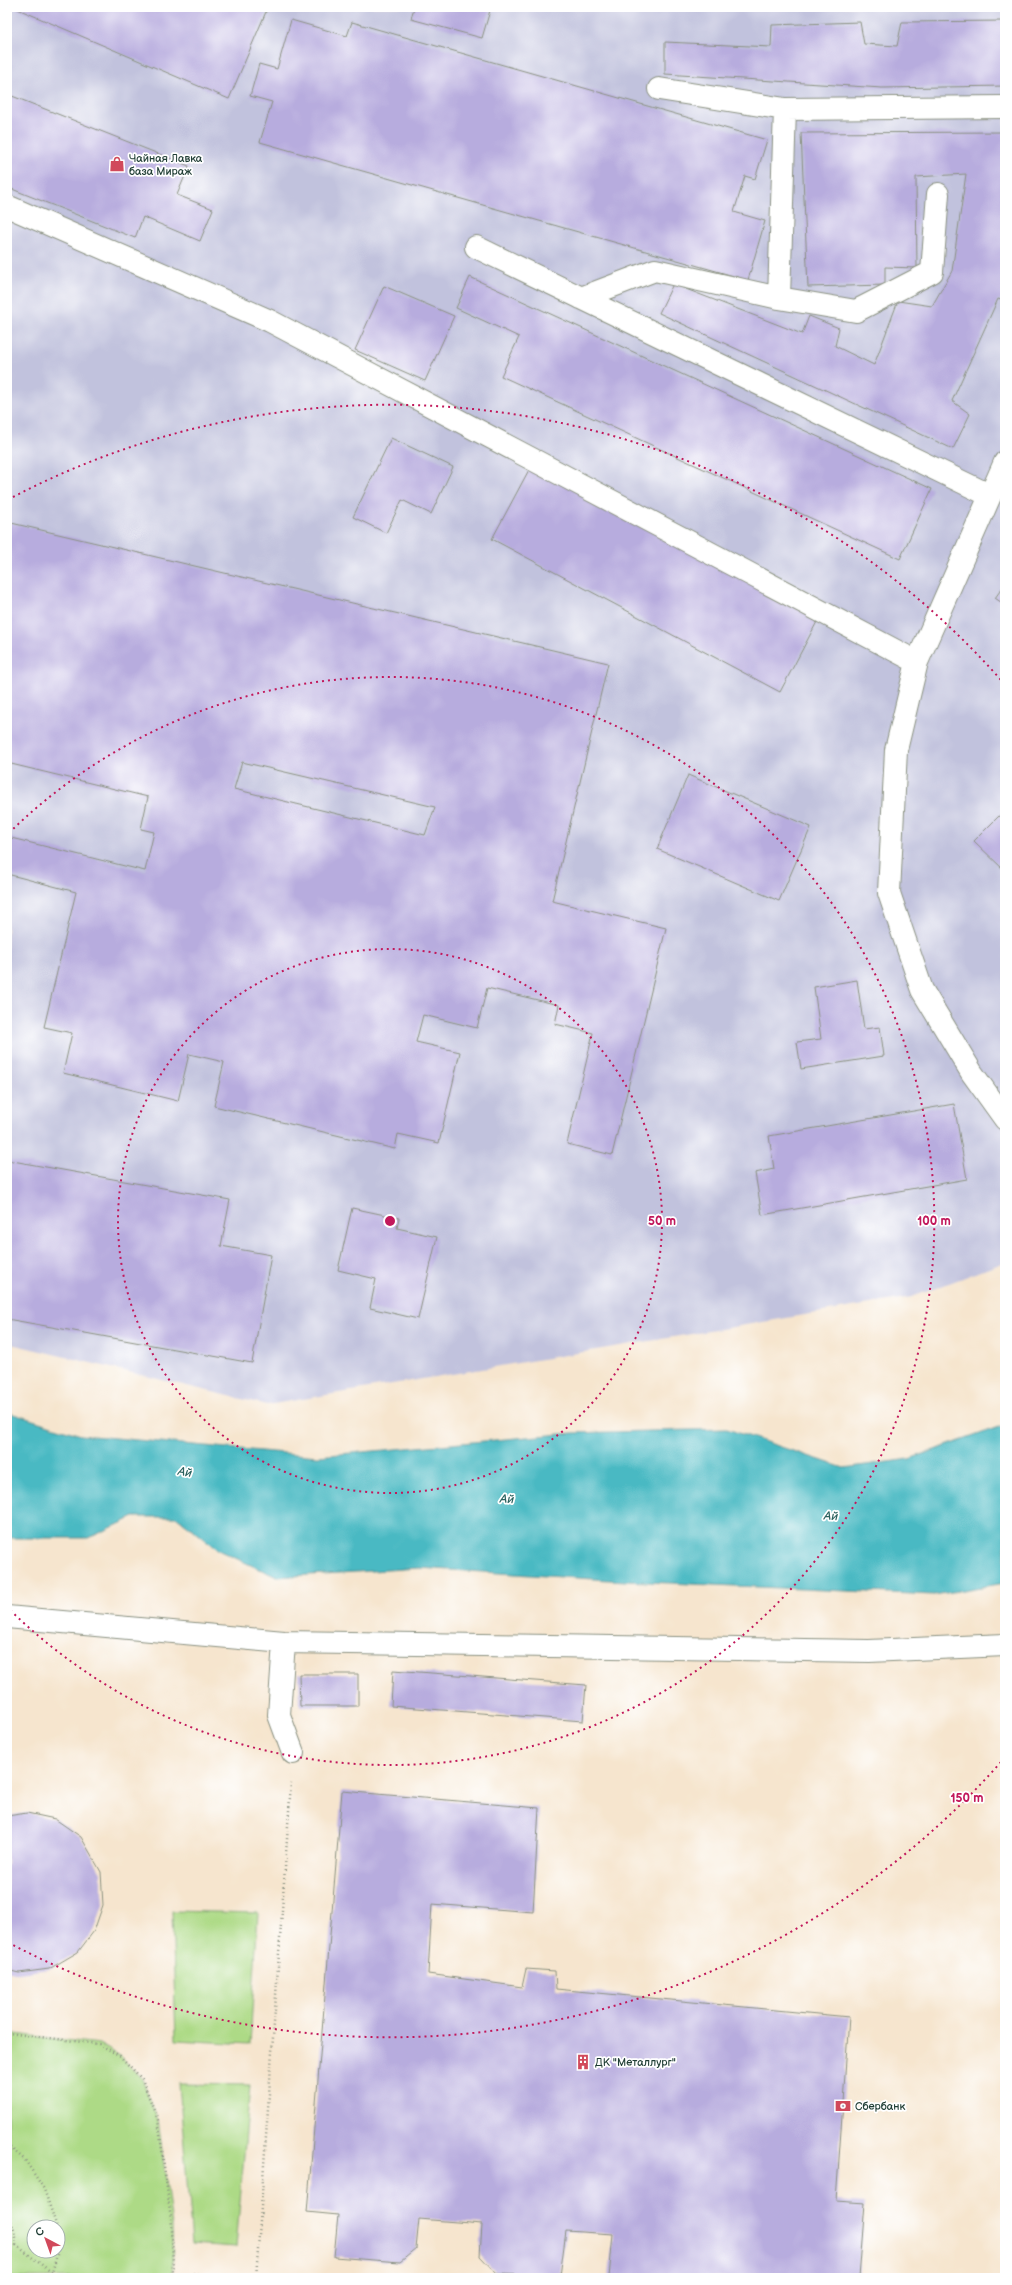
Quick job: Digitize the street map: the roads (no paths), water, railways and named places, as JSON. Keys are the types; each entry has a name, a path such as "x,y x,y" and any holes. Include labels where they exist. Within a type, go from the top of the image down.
{"street":[{"path":"659,90 785,109 1005,106"},
{"path":"779,298 785,109"},
{"path":"581,298 655,270 779,298 856,311 932,272 938,194"},
{"path":"7,206 270,321 917,662"},
{"path":"476,247 989,495"},
{"path":"1005,462 989,495 917,662 896,750 889,893 922,990 972,1073 1005,1119"},
{"path":"7,1617 284,1642 869,1650 1005,1645"},
{"path":"284,1642 279,1715 293,1753"}],"water":[{"name":"Ай","path":"7,1412 81,1435 318,1456 572,1433 727,1429 844,1468 909,1459 1005,1425 1005,1583 934,1595 625,1581 419,1568 277,1577 220,1551 177,1517 134,1517 89,1538 7,1538"}],"place":[{"name":"Чайная Лавка база Мираж","path":"117,164"},
{"name":"ДК \"Металлург\"","path":"583,2062"},
{"name":"Сбербанк","path":"843,2106"}]}
